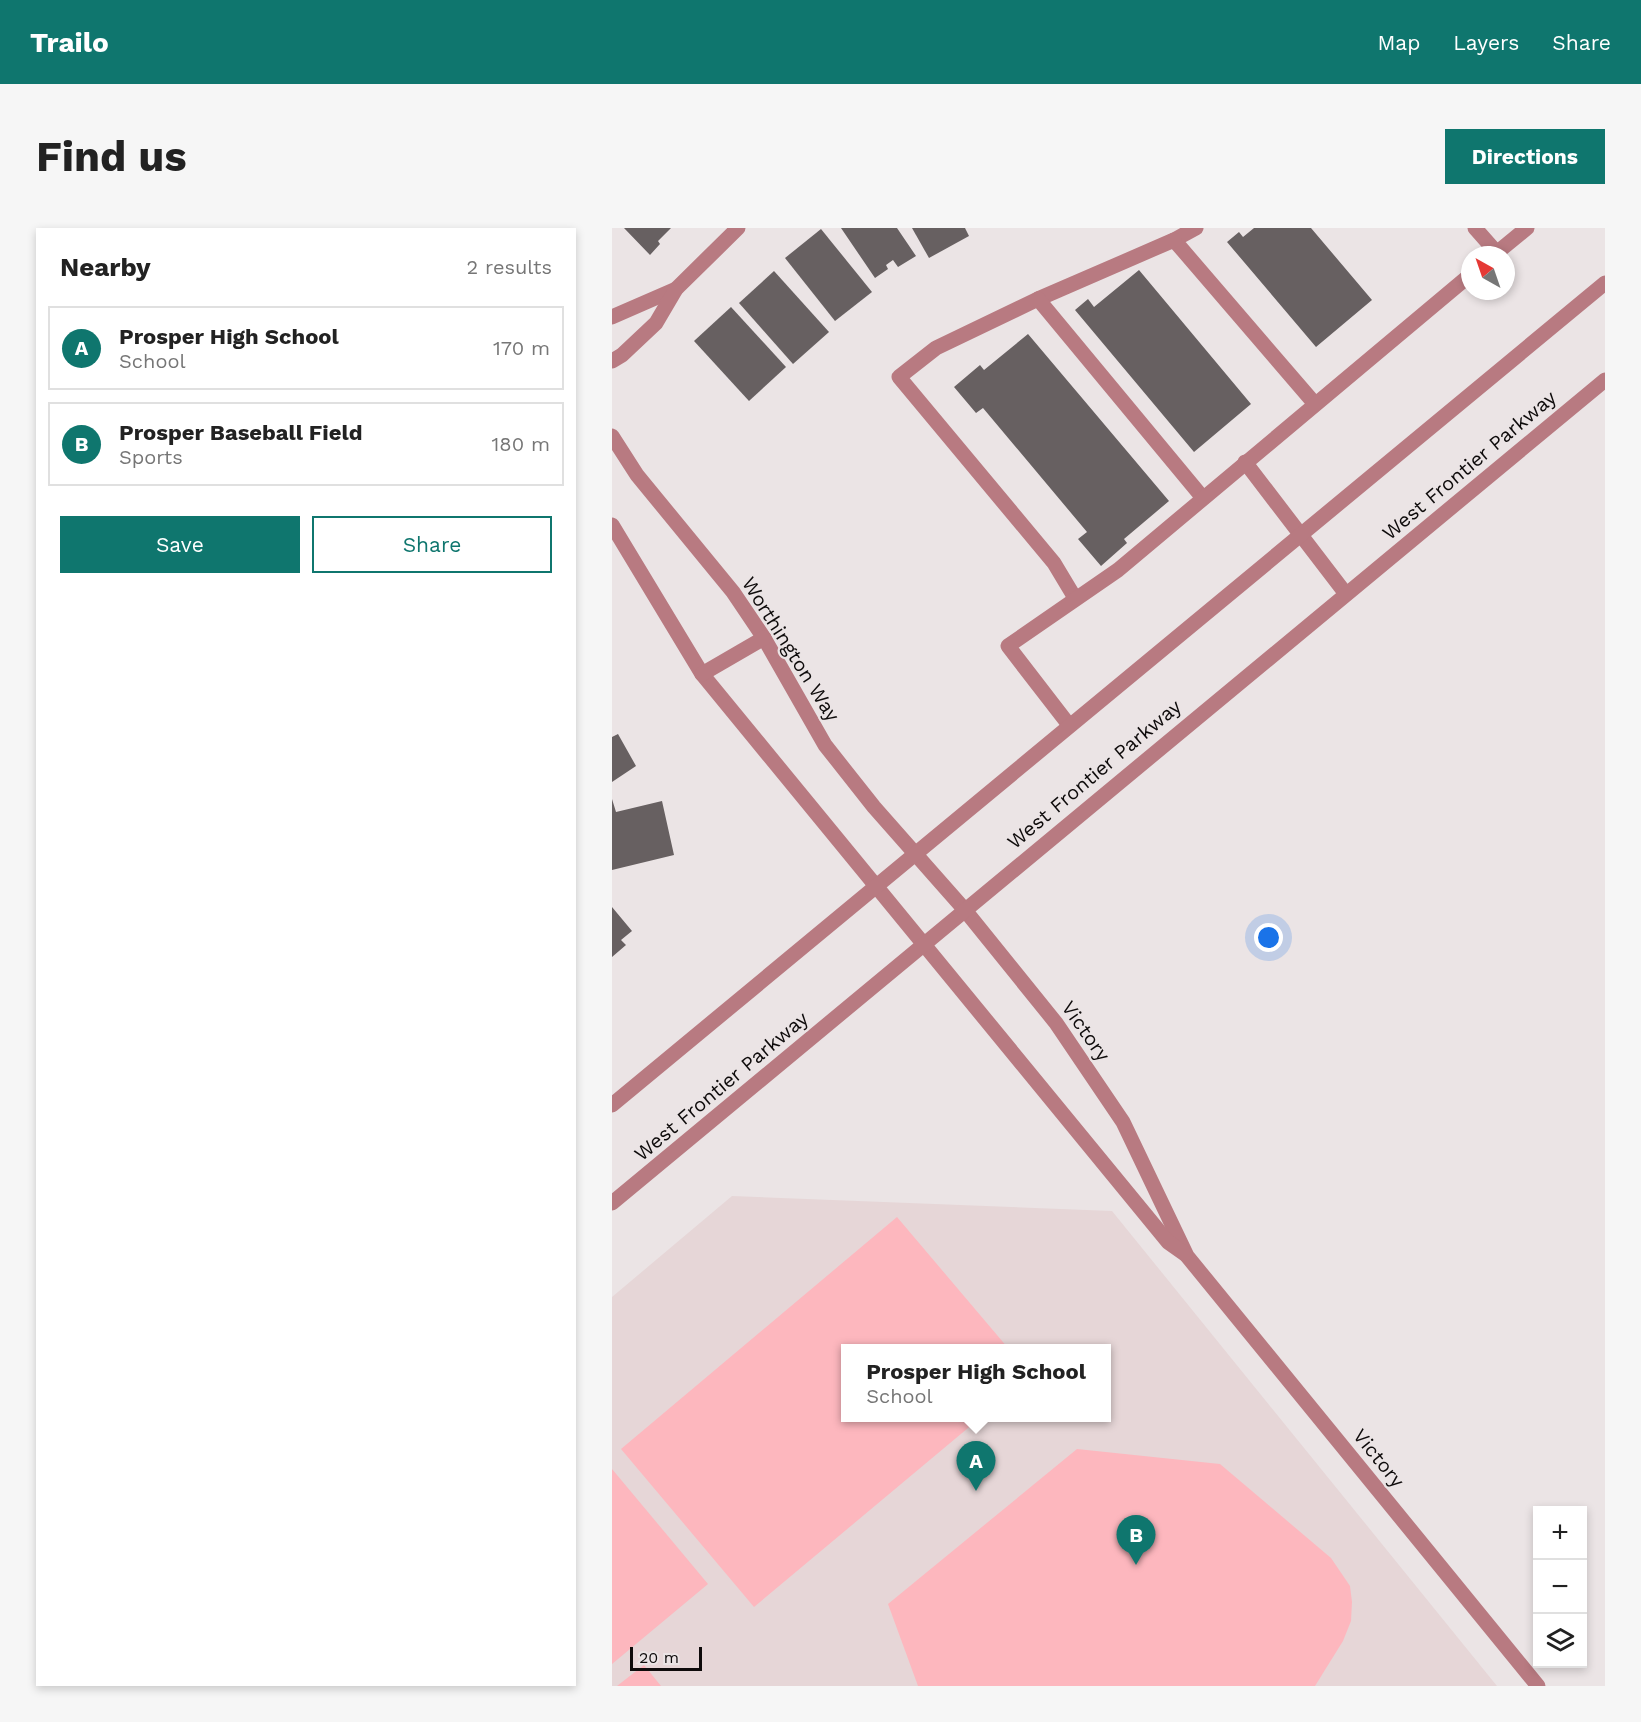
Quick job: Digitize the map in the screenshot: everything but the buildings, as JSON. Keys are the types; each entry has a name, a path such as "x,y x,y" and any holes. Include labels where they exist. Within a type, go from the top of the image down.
{"street":[{"path":"612,361 622,355 656,323 676,289 738,228"},
{"path":"1075,598 1054,563 899,377 936,348 1196,228"},
{"path":"1475,228 1489,246"},
{"path":"1505,246 1527,228"},
{"path":"1174,240 1315,404"},
{"path":"1069,725 1008,646 1118,570 1461,282"},
{"path":"612,1105 1605,283"},
{"path":"612,317 676,289"},
{"path":"1038,299 1203,498"},
{"name":"West Frontier Parkway","path":"612,1203 1605,380"},
{"name":"Worthington Way","path":"612,436 637,475 733,592 764,638 825,745 916,853"},
{"path":"1245,462 1346,594"},
{"path":"612,525 702,674 876,885"},
{"path":"702,674 764,638"},
{"name":"Victory","path":"916,853 1056,1023 1124,1122 1187,1256 1538,1686"},
{"name":"Victory","path":"876,885 1168,1242 1187,1256"}],"shaded area":[{"path":"732,1196 1112,1211 1497,1686 612,1686 612,1297"},
{"path":"897,1217 1005,1344 841,1344 841,1422 975,1422 754,1607 621,1449"},
{"path":"1077,1449 1220,1464 1331,1558 1350,1586 1351,1621 1343,1641 1315,1686 918,1686 888,1604"},
{"path":"612,1469 708,1584 612,1664"},
{"path":"644,1665 661,1686 617,1686"}],"place":[{"name":"Prosper High School","path":"976,1491"},
{"name":"Prosper Baseball Field","path":"1136,1565"}]}
